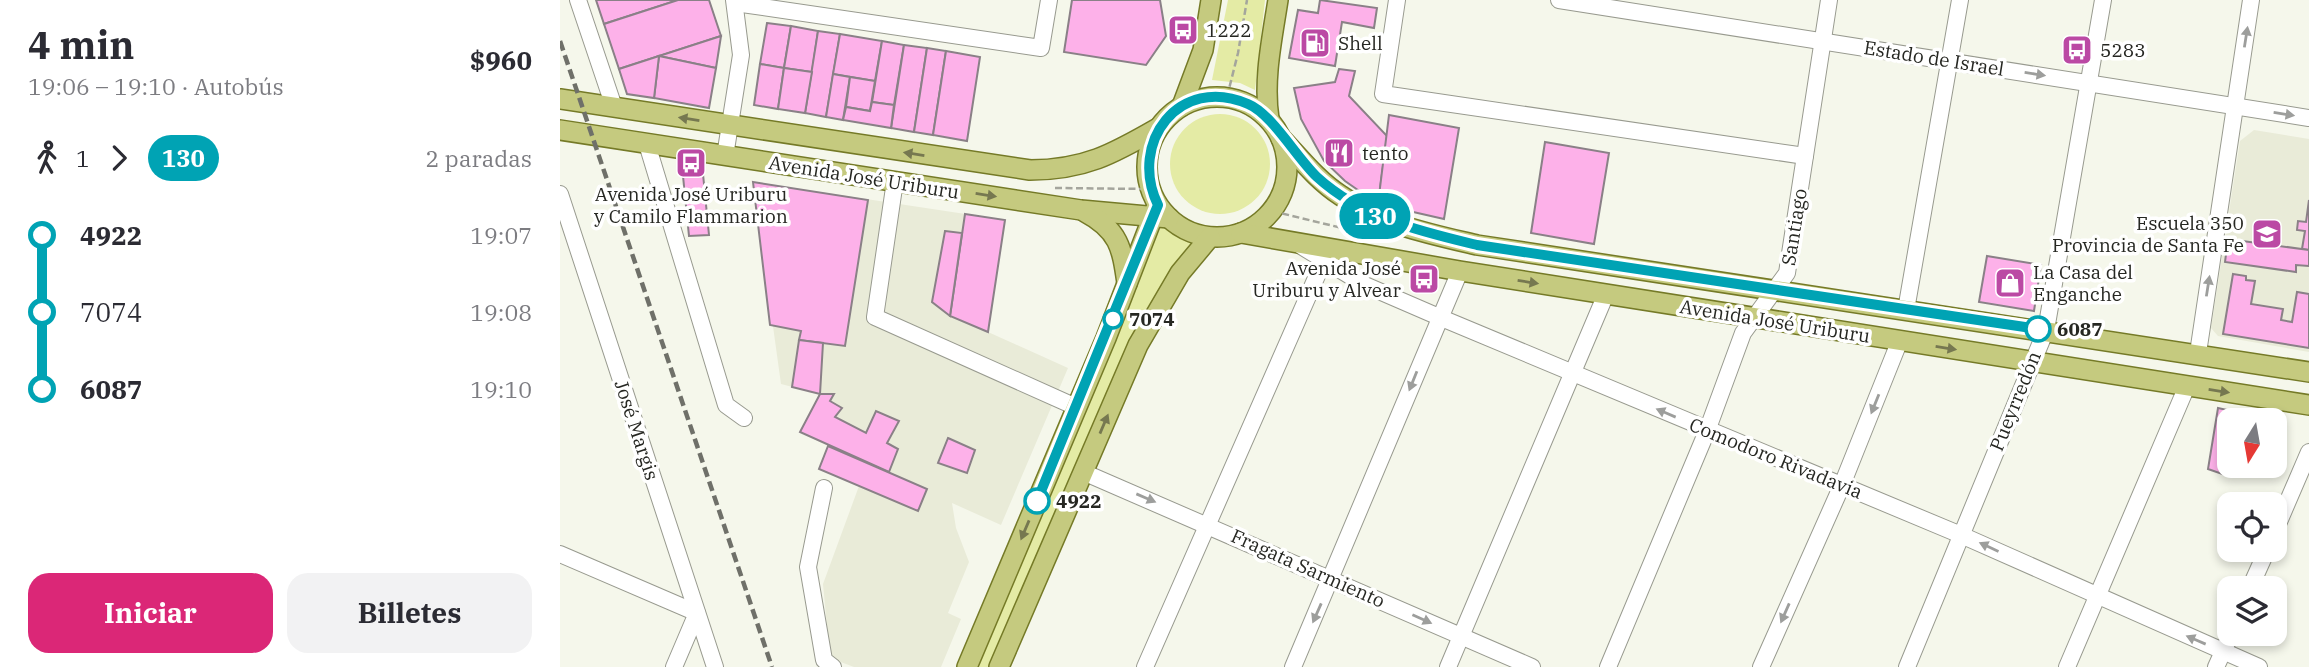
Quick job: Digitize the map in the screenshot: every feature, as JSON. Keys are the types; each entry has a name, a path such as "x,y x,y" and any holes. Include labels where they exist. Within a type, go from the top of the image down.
{"main road":[{"path":"1182,106 1203,50 1211,0"},
{"path":"1269,120 1266,101 1268,74 1278,0"},
{"path":"1227,97 1250,105 1269,120 1282,138 1288,163 1284,189 1272,211 1241,233 1210,237 1184,229 1160,214 1150,189 1147,158 1158,128 1182,106 1204,98 1227,97"},
{"name":"Avenida José Uriburu","path":"560,99 997,167 1042,170 1080,167 1112,155 1158,128"},
{"name":"Avenida José Uriburu","path":"560,130 1081,210 1160,214"},
{"name":"Avenida José Uriburu","path":"1282,138 1317,176 1340,196 1376,216 1407,228 1477,245 2309,372"},
{"path":"1081,210 1098,219 1122,244 1127,285"},
{"path":"967,667 1127,285 1160,214"},
{"name":"Avenida José Uriburu","path":"1241,233 1295,243 1326,254 1461,271 2309,405"},
{"path":"999,667 1138,345 1180,273 1210,237"}],"street":[{"path":"578,0 614,107"},
{"path":"725,156 741,55 734,1 1041,48 1049,0"},
{"path":"1397,0 1383,94 1805,156"},
{"name":"Estado de Israel","path":"1559,0 2309,118"},
{"name":"Santiago","path":"1608,667 1707,431 1743,333 1787,273 1829,0"},
{"path":"1906,310 1960,0"},
{"name":"Pueyrredón","path":"1907,667 2046,330 2091,83 2103,0"},
{"path":"2198,353 2251,0"},
{"path":"647,144 726,405 744,418"},
{"path":"895,181 875,317 1076,407"},
{"name":"José Margis","path":"560,198 715,667"},
{"path":"1145,667 1326,254"},
{"name":"Comodoro Rivadavia","path":"1326,254 1365,285 1707,431 1961,535 2096,597 2219,659 2259,667"},
{"path":"1293,667 1332,579 1439,317 1461,271"},
{"path":"1448,667 1606,294"},
{"path":"1761,667 1842,485 1900,340"},
{"path":"2067,667 2186,386"},
{"path":"2287,503 2309,453"},
{"name":"Fragata Sarmiento","path":"1083,472 1532,667"},
{"path":"824,488 808,567 828,663"},
{"path":"560,555 697,613 674,667"}],"path":[{"path":"1227,97 1247,0"}],"shaded area":[{"name":"Escuela 350 Provincia de Santa Fe","path":"2254,130 2309,139 2309,352 2218,336 2211,328 2240,141"},
{"path":"753,182 1005,220 988,332 1068,368 1001,525 952,503 956,528 969,562 948,613 961,619 941,667 854,667 830,658 823,584 859,486 819,469 828,446 800,432 820,394 781,384"}],"green space":[{"path":"1228,0 1265,0 1255,90 1240,83 1212,80"},
{"path":"1220,114 1248,122 1262,136 1270,164 1262,192 1248,206 1220,214 1192,206 1178,192 1170,164 1178,136 1192,122"},
{"path":"1154,217 1210,237 1180,273 999,667 967,667"}],"building":[{"path":"596,0 678,0 604,24"},
{"path":"678,0 709,0 721,36 619,69 604,24"},
{"path":"1072,0 1160,0 1166,36 1146,65 1064,52"},
{"name":"Shell","path":"1320,0 1377,8 1374,28 1342,22 1335,66 1289,58 1298,10 1318,13"},
{"path":"767,23 791,26 784,68 760,64"},
{"path":"791,26 818,31 812,72 784,68"},
{"path":"818,31 840,34 826,117 805,113"},
{"path":"840,34 882,41 875,81 833,74"},
{"path":"721,36 716,68 659,56"},
{"path":"882,41 904,45 894,105 872,102"},
{"path":"904,45 927,48 914,132 891,128"},
{"path":"927,48 946,51 933,135 914,132"},
{"path":"946,51 980,57 967,141 933,135"},
{"path":"659,56 716,68 709,108 654,98"},
{"path":"659,56 654,98 627,94 619,69"},
{"path":"760,64 784,68 778,109 754,105"},
{"path":"784,68 812,72 805,113 778,109"},
{"path":"1339,69 1355,71 1349,96 1387,136 1378,204 1345,181 1324,161 1301,119 1294,88 1335,82"},
{"path":"833,74 850,77 843,120 826,117"},
{"path":"850,77 875,81 870,111 846,107"},
{"path":"872,102 894,105 891,128 843,120 846,107 870,111"},
{"path":"1389,115 1459,128 1444,219 1378,204"},
{"path":"1545,142 1609,153 1594,244 1531,233"},
{"path":"703,174 709,235 689,236 683,176"},
{"path":"753,182 868,200 845,346 799,340 801,331 770,325"},
{"path":"2309,200 2309,250 2302,249 2305,231 2297,230 2298,221 2306,222"},
{"path":"965,214 1005,220 988,332 950,316"},
{"path":"945,231 962,233 950,316 932,302"},
{"path":"2228,239 2309,250 2309,266 2296,265 2296,272 2225,262"},
{"name":"La Casa del Enganche","path":"1987,256 2041,265 2034,311 1979,302"},
{"path":"2233,274 2255,281 2251,304 2283,309 2281,320 2292,322 2297,292 2309,294 2309,348 2223,334"},
{"path":"799,340 823,343 820,394 792,387"},
{"path":"820,394 834,394 830,401 842,408 835,417 866,433 876,411 899,421 887,443 898,449 889,472 800,432"},
{"path":"2217,414 2217,472 2208,469"},
{"path":"948,438 975,450 967,473 938,463"},
{"path":"828,446 927,489 918,511 819,469"}],"railway":[{"path":"560,41 772,667"}],"bus line":[{"name":"130","path":"1037,501 1158,205 1150,189 1147,158 1158,128 1182,106 1204,98 1227,97 1250,105 1269,120 1317,176 1340,196 1376,216 1407,228 1477,245 2038,329"}],"place":[{"name":"1222","path":"1183,30"},
{"name":"Shell","path":"1315,43"},
{"name":"5283","path":"2077,50"},
{"name":"tento","path":"1339,153"},
{"name":"Avenida José Uriburu y Camilo Flammarion","path":"691,163"},
{"name":"Escuela 350 Provincia de Santa Fe","path":"2267,234"},
{"name":"Avenida José Uriburu y Alvear","path":"1424,279"},
{"name":"La Casa del Enganche","path":"2010,283"},
{"name":"7074","path":"1113,319"},
{"name":"6087","path":"2038,329"},
{"name":"4922","path":"1037,501"}]}
